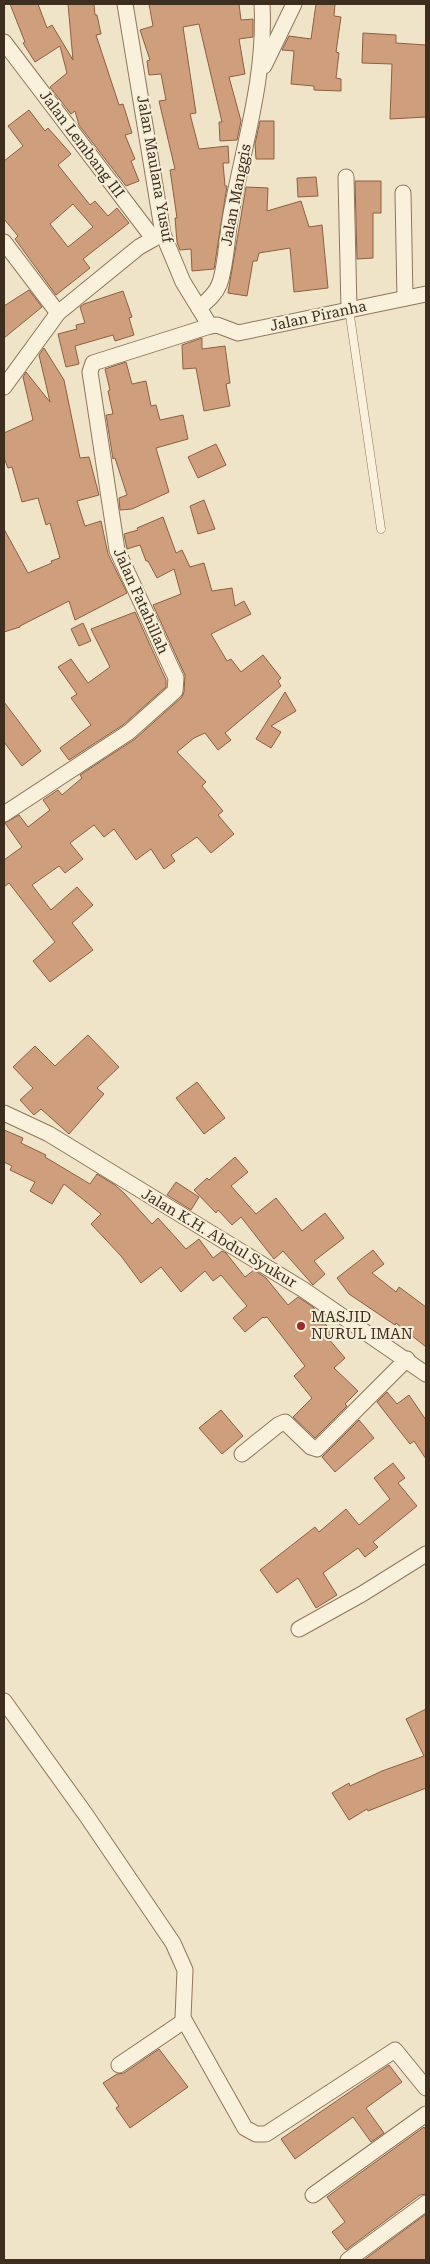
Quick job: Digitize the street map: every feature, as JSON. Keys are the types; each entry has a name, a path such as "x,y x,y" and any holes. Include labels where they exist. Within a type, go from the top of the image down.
{"street":[{"name":"Jalan Maulana Yusuf","path":"125,4 158,236 210,326"},
{"path":"260,74 264,33 262,4"},
{"path":"260,74 294,4"},
{"name":"Jalan Lembang III","path":"4,42 158,236"},
{"name":"Jalan Manggis","path":"199,308 211,297 220,283 231,214 260,74"},
{"path":"346,177 349,309"},
{"path":"403,193 405,298"},
{"path":"4,387 58,313 158,236"},
{"path":"4,242 58,313"},
{"name":"Jalan Piranha","path":"210,326 217,326 238,333 426,294"},
{"name":"Jalan Fatahillah","path":"4,814 129,732 175,691 176,678 117,550 90,372 93,363 103,359 210,326"},
{"name":"Jalan K.H. Abdul Syukur","path":"4,1113 49,1134 304,1290 407,1359 426,1374"},
{"path":"242,1454 278,1425 285,1422 310,1447 317,1449 407,1359"},
{"path":"299,1629 370,1590 426,1554"},
{"path":"4,1701 86,1815 173,1943 185,1970 182,2018 245,2128 256,2134 266,2134 395,2050 426,2088"},
{"path":"118,2065 184,2022"},
{"path":"313,2195 426,2114"},
{"path":"348,2260 426,2203"}],"lane":[{"path":"349,309 381,529"}],"building":[{"path":"10,4 38,4 47,28 52,25 73,60 68,4 94,4 95,15 97,15 101,34 96,35 119,105 123,104 132,133 125,135 135,159 131,161 139,181 126,186 79,125 75,111 71,114 50,87 67,73 60,46 35,62 23,43 25,42"},
{"path":"149,4 239,4 241,20 253,19 253,37 239,39 245,74 229,77 241,121 237,140 220,141 219,122 222,122 199,24 183,27 196,113 190,114 199,149 228,146 229,163 223,163 225,186 227,186 214,269 192,271 191,249 180,250 177,242 175,218 177,218 170,170 175,169 159,101 166,100 161,74 149,75 147,61 150,60 140,30 153,26"},
{"path":"316,4 335,4 334,16 341,17 336,52 339,53 336,78 341,79 341,91 314,90 314,86 291,84 294,51 282,50 289,36 311,39"},
{"path":"363,33 396,35 396,43 426,45 426,117 390,119 392,64 362,63"},
{"path":"29,110 45,131 48,128 71,154 58,165 90,205 95,201 108,216 117,208 129,223 83,259 90,268 56,295 15,239 18,236 4,219 4,161 23,146 8,126","holes":["73,204 93,227 68,247 50,224"]},
{"path":"260,121 274,121 274,159 256,159 255,144"},
{"path":"316,177 318,196 298,197 297,178"},
{"path":"355,181 381,181 381,213 373,213 373,258 357,259"},
{"path":"246,187 268,188 267,211 301,201 309,227 322,225 328,288 294,292 290,248 259,253 257,261 253,261 247,296 228,293"},
{"path":"29,290 42,307 4,338 4,306"},
{"path":"123,291 132,317 129,318 134,335 115,341 113,335 75,346 79,364 66,367 58,334 77,329 76,325 85,323 80,307 84,304"},
{"path":"202,338 202,349 225,346 230,383 226,384 230,406 204,411 196,368 183,369 182,345"},
{"path":"44,348 64,380 80,458 89,457 99,495 77,501 85,526 101,521 108,554 127,593 75,620 69,601 20,627 4,632 4,529 28,573 60,558 50,523 46,525 38,498 22,502 12,467 8,468 4,458 4,433 33,420 23,377 26,372 50,402 39,355"},
{"path":"126,362 132,384 146,381 151,406 156,405 160,420 183,415 188,439 156,448 169,492 132,509 120,510 119,498 127,495 115,458 113,459 106,415 113,414 105,369"},
{"path":"216,444 226,465 198,478 188,457"},
{"path":"204,500 215,529 198,534 190,506"},
{"path":"163,517 176,553 182,550 190,567 204,563 212,591 232,588 235,606 244,601 251,614 211,634 227,661 231,659 241,672 263,655 281,678 278,681 281,686 225,733 231,740 218,750 205,733 194,738 177,752 206,782 202,786 223,811 218,815 234,834 211,853 197,837 171,855 175,861 164,869 151,849 136,860 114,829 104,837 94,825 70,843 83,859 65,873 59,866 32,885 51,910 77,887 93,905 72,923 93,950 50,982 33,961 55,942 9,883 4,887 4,860 22,847 5,823 19,815 28,827 50,810 43,800 58,790 62,795 82,778 80,775 135,739 182,697 185,675 153,605 181,594 174,569 157,578 148,561 146,561 140,545 127,549 124,534 138,530 137,528"},
{"path":"135,612 166,680 166,687 123,725 69,760 60,748 91,725 71,698 77,694 58,667 71,659 88,683 110,667 91,629"},
{"path":"83,623 91,641 79,646 71,629"},
{"path":"285,692 296,711 271,726 281,732 271,748 256,739"},
{"path":"4,702 41,751 22,766 4,742"},
{"path":"88,1035 119,1067 97,1088 104,1094 69,1134 41,1109 34,1115 20,1100 33,1088 13,1067 35,1046 55,1066"},
{"path":"197,1082 225,1118 204,1134 176,1098"},
{"path":"4,1130 23,1138 21,1143 46,1155 45,1157 90,1184 97,1174 115,1185 152,1224 158,1218 186,1249 199,1239 213,1258 222,1251 226,1253 245,1277 254,1270 266,1278 288,1305 298,1297 313,1307 332,1333 327,1337 345,1358 334,1368 358,1391 345,1404 347,1406 315,1438 293,1417 312,1398 294,1376 305,1366 267,1317 263,1317 245,1332 233,1318 247,1306 221,1275 213,1281 205,1271 181,1292 161,1267 141,1283 121,1256 91,1224 101,1214 64,1184 52,1204 30,1191 35,1182 10,1170 12,1166 4,1162"},
{"path":"235,1157 248,1172 231,1186 256,1214 276,1198 302,1231 325,1213 344,1238 314,1261 325,1274 313,1285 283,1251 274,1259 241,1217 232,1225 218,1210 216,1213 194,1190 207,1178 209,1180"},
{"path":"176,1182 199,1197 191,1210 167,1195"},
{"path":"373,1250 384,1264 372,1273 396,1292 399,1287 426,1307 426,1347 396,1323 395,1325 349,1294 337,1278"},
{"path":"387,1392 397,1404 409,1395 426,1420 426,1459 414,1441 410,1444 377,1402"},
{"path":"221,1410 243,1436 222,1454 199,1428"},
{"path":"359,1420 374,1438 335,1472 322,1457"},
{"path":"393,1463 405,1478 398,1483 417,1506 373,1542 378,1547 365,1557 358,1548 323,1573 337,1595 316,1608 298,1578 277,1593 260,1570 315,1527 319,1532 346,1509 359,1525 390,1499 374,1478"},
{"path":"426,1709 426,1788 368,1811 367,1809 349,1820 332,1793 349,1783 350,1786 382,1771 424,1756 406,1719"},
{"path":"159,2049 188,2087 130,2128 116,2108 119,2106 103,2083 117,2074 124,2073"},
{"path":"389,2065 402,2082 366,2108 384,2133 371,2142 353,2117 295,2159 281,2139"},
{"path":"424,2127 426,2130 426,2194 420,2195 346,2250 332,2232 345,2222 327,2197"},
{"path":"426,2214 426,2260 364,2260"}],"place":[{"name":"MASJID NURUL IMAN","path":"301,1326"}]}
